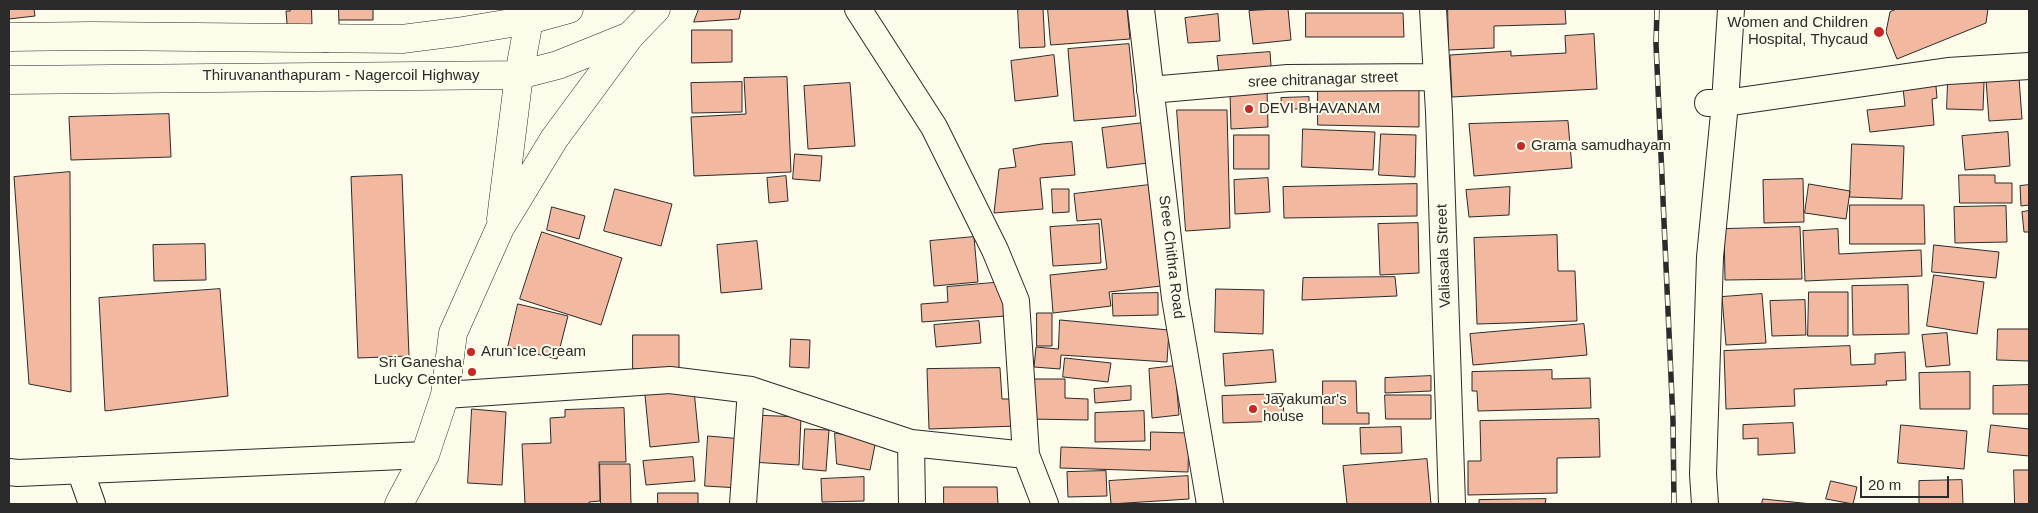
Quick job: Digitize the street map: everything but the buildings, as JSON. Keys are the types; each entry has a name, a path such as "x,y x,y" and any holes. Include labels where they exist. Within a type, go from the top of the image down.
{"main road":[{"path":"9,37 402,39 529,20 569,9"},
{"name":"Thiruvananthapuram - Nagercoil Highway","path":"9,80 518,75 558,65 630,36 656,9"},
{"path":"500,228 518,75 529,20"},
{"path":"399,504 424,455 446,395 454,333 500,228 554,139 630,36"}],"street":[{"path":"325,9 326,39"},
{"path":"858,9 934,127 995,250 1016,301 1026,455 1045,504"},
{"name":"Sree Chithra Road","path":"1141,9 1174,298 1210,504"},
{"name":"Valiasala Street","path":"1433,9 1452,504"},
{"path":"1705,504 1703,474 1716,103 1731,9"},
{"path":"1716,103 1948,71 2029,66"},
{"name":"sree chitranagar street","path":"1150,90 1288,78 1436,77"},
{"path":"446,395 670,380 751,390 911,443 1026,455"},
{"path":"743,504 751,390"},
{"path":"911,443 912,504"},
{"path":"9,472 424,455"},
{"path":"80,470 92,504"}],"railway":[{"path":"1657,9 1656,44 1673,421 1674,504"}],"place":[{"name":"Women and Children Hospital, Thycaud","path":"1879,32"},
{"name":"DEVI BHAVANAM","path":"1249,109"},
{"name":"Grama samudhayam","path":"1521,146"},
{"name":"Arun Ice Cream","path":"471,352"},
{"name":"Sri Ganesha Lucky Center","path":"472,372"},
{"name":"Jayakumar's house","path":"1253,409"}]}
